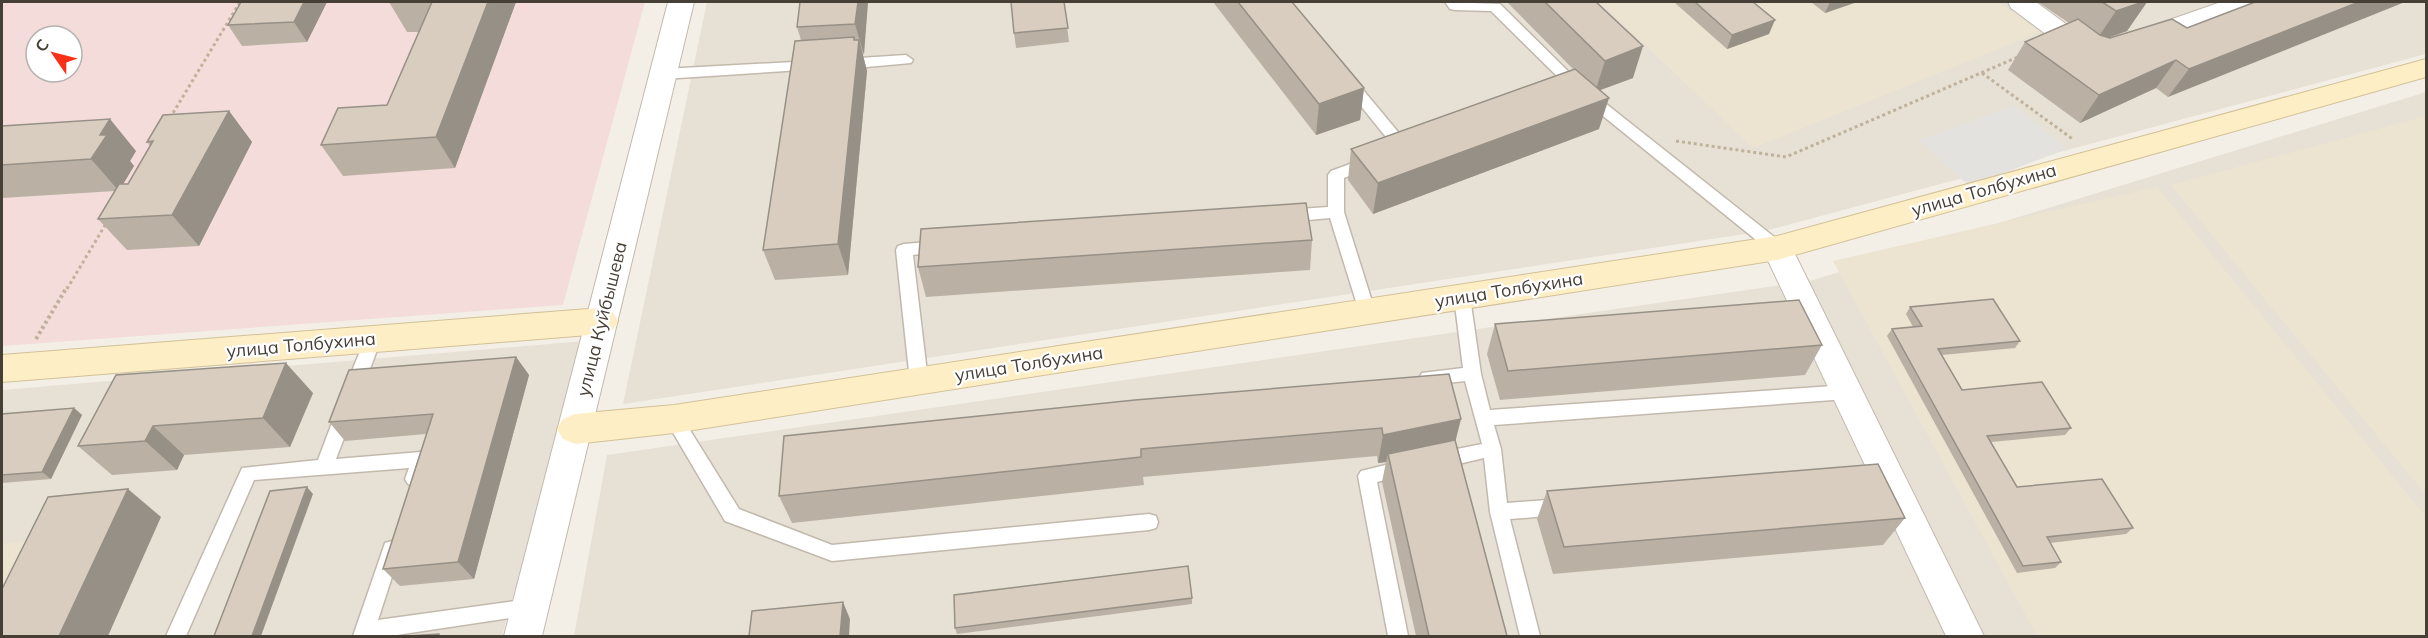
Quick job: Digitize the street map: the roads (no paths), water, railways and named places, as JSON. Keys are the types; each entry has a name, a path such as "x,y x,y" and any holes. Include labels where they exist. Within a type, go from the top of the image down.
{"street":[{"name":"улица Куйбышева","path":"527,622 681,2"},
{"path":"2020,2 2092,55 2245,2"},
{"path":"2126,15 2154,35"},
{"name":"улица Толбухина","path":"575,429 674,419 1777,248 2427,68"},
{"path":"1777,248 1847,392 1877,480 1965,636"},
{"name":"улица Толбухина","path":"10,369 601,321"}],"lane":[{"path":"1451,2 1455,6 1495,7 1570,89 1636,136 1777,248"},
{"path":"663,74 906,60"},
{"path":"1343,75 1409,146 1336,175 1336,212 1367,311"},
{"path":"1266,218 1336,212"},
{"path":"919,381 904,250 951,246"},
{"path":"1462,297 1472,374 1492,449 1499,512 1530,636"},
{"path":"324,468 373,339"},
{"path":"1413,379 1472,374"},
{"path":"1485,418 1847,392"},
{"path":"674,419 732,515 832,553 1149,522"},
{"path":"1398,636 1367,476 1492,449"},
{"path":"176,636 248,473 421,460 410,494"},
{"path":"1499,512 1582,505"},
{"path":"398,528 364,634 527,622"}]}
